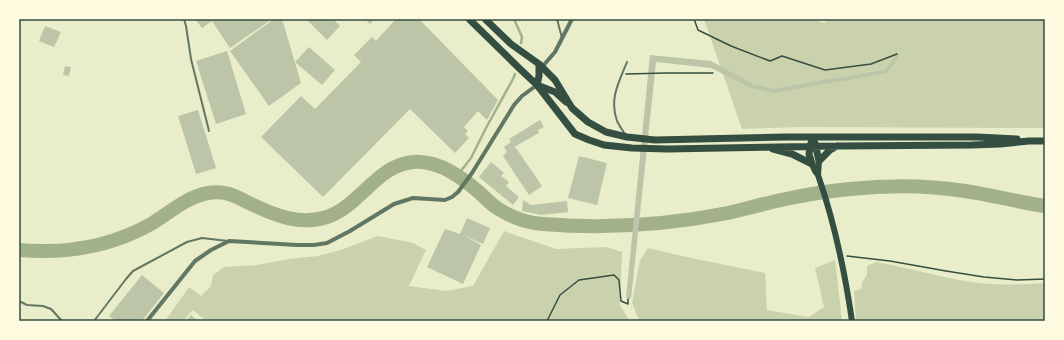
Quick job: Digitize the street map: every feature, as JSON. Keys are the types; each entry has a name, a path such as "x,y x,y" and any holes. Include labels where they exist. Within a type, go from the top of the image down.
{"main road":[{"path":"470,19 537,85 575,134 604,145 632,148 667,149 972,145 1045,141"},
{"path":"485,19 512,44 541,65 555,80 572,108"},
{"path":"537,85 541,65"},
{"path":"537,85 555,92 588,122 606,132 627,137 654,140 747,137 977,137 1012,138 1029,141"},
{"path":"813,137 813,146 819,161 818,175"},
{"path":"813,146 809,154 822,185 830,211 852,321"},
{"path":"819,161 830,150 838,146"},
{"path":"763,147 792,154 812,164"}],"street":[{"path":"541,65 555,52 572,19"},
{"path":"147,321 195,261 211,250 229,241 314,245 327,242 350,231 394,204 413,198 445,200 452,197 458,192 472,172 514,105 522,96 537,85"}],"lane":[{"path":"184,19 191,59 209,131"},
{"path":"558,19 562,39"},
{"path":"627,62 614,99 617,122 627,137"},
{"path":"94,321 133,271 188,242 202,238 229,241"},
{"path":"19,301 51,309 62,321"}],"path":[{"path":"694,19 698,30 731,46 770,61 782,56 825,70 871,64 897,54"},
{"path":"622,74 713,73"},
{"path":"840,256 890,261 946,272 991,278 1017,280 1045,279"},
{"path":"548,321 560,295 579,280 614,275 620,280 621,301 628,304 628,298"}],"green space":[{"path":"704,19 812,19 824,23 829,19 1045,19 1045,128 801,127 742,129"},
{"path":"504,231 556,249 606,247 622,252 620,305 630,321 206,321 193,310 183,321 165,321 189,287 201,296 211,286 213,275 224,267 257,265 289,259 318,256 341,250 378,236 413,243 426,250 409,286 446,291 473,286"},
{"path":"648,248 765,273 767,310 809,317 824,307 815,268 835,260 842,321 639,321 632,302 640,260"},
{"path":"876,262 954,279 980,283 1045,283 1045,321 856,321 854,291 861,289 862,283 867,274 867,266"}],"building":[{"path":"195,19 272,19 230,48 212,21 202,28"},
{"path":"274,19 282,19 301,83 269,106 230,51"},
{"path":"306,19 333,19 340,26 327,40"},
{"path":"365,19 375,19 370,24"},
{"path":"396,19 419,19 498,100 487,120 478,111 464,127 468,131 465,134 469,138 455,153 410,109 323,197 261,137 301,96 315,109 361,62 354,55 372,37 376,41"},
{"path":"45,26 61,32 54,47 39,41"},
{"path":"309,47 335,70 322,85 295,62"},
{"path":"227,51 246,114 216,124 196,61"},
{"path":"897,54 899,56 887,73 774,93 751,88 711,68 656,62 631,299 626,298 650,55 711,61 753,84 774,89 885,70"},
{"path":"65,66 71,67 69,76 63,75"},
{"path":"198,110 216,168 196,174 178,116"},
{"path":"540,120 544,127 538,130 539,133 514,147 542,186 529,195 503,156 507,152 504,147 511,142 509,139"},
{"path":"579,156 607,163 597,205 568,198"},
{"path":"491,162 504,173 501,176 509,182 506,186 519,197 513,205 479,177"},
{"path":"523,200 531,205 567,201 568,212 541,215 522,211"},
{"path":"467,218 490,228 483,244 463,235 481,245 463,284 427,267 445,229 460,234"},
{"path":"142,275 164,293 142,321 116,321 109,316"},
{"path":"191,315 198,321 186,321"}],"waterway":[{"path":"514,19 522,37 521,43"},
{"path":"457,176 471,158 515,74"},
{"path":"19,250 70,250 120,238 151,224 193,198 214,192 230,194 268,212 287,218 307,220 327,217 339,212 389,170 400,165 413,162 432,164 450,171 502,211 525,221 543,224 612,226 659,223 728,213 816,193 879,187 908,186 951,189 1045,206"}]}
